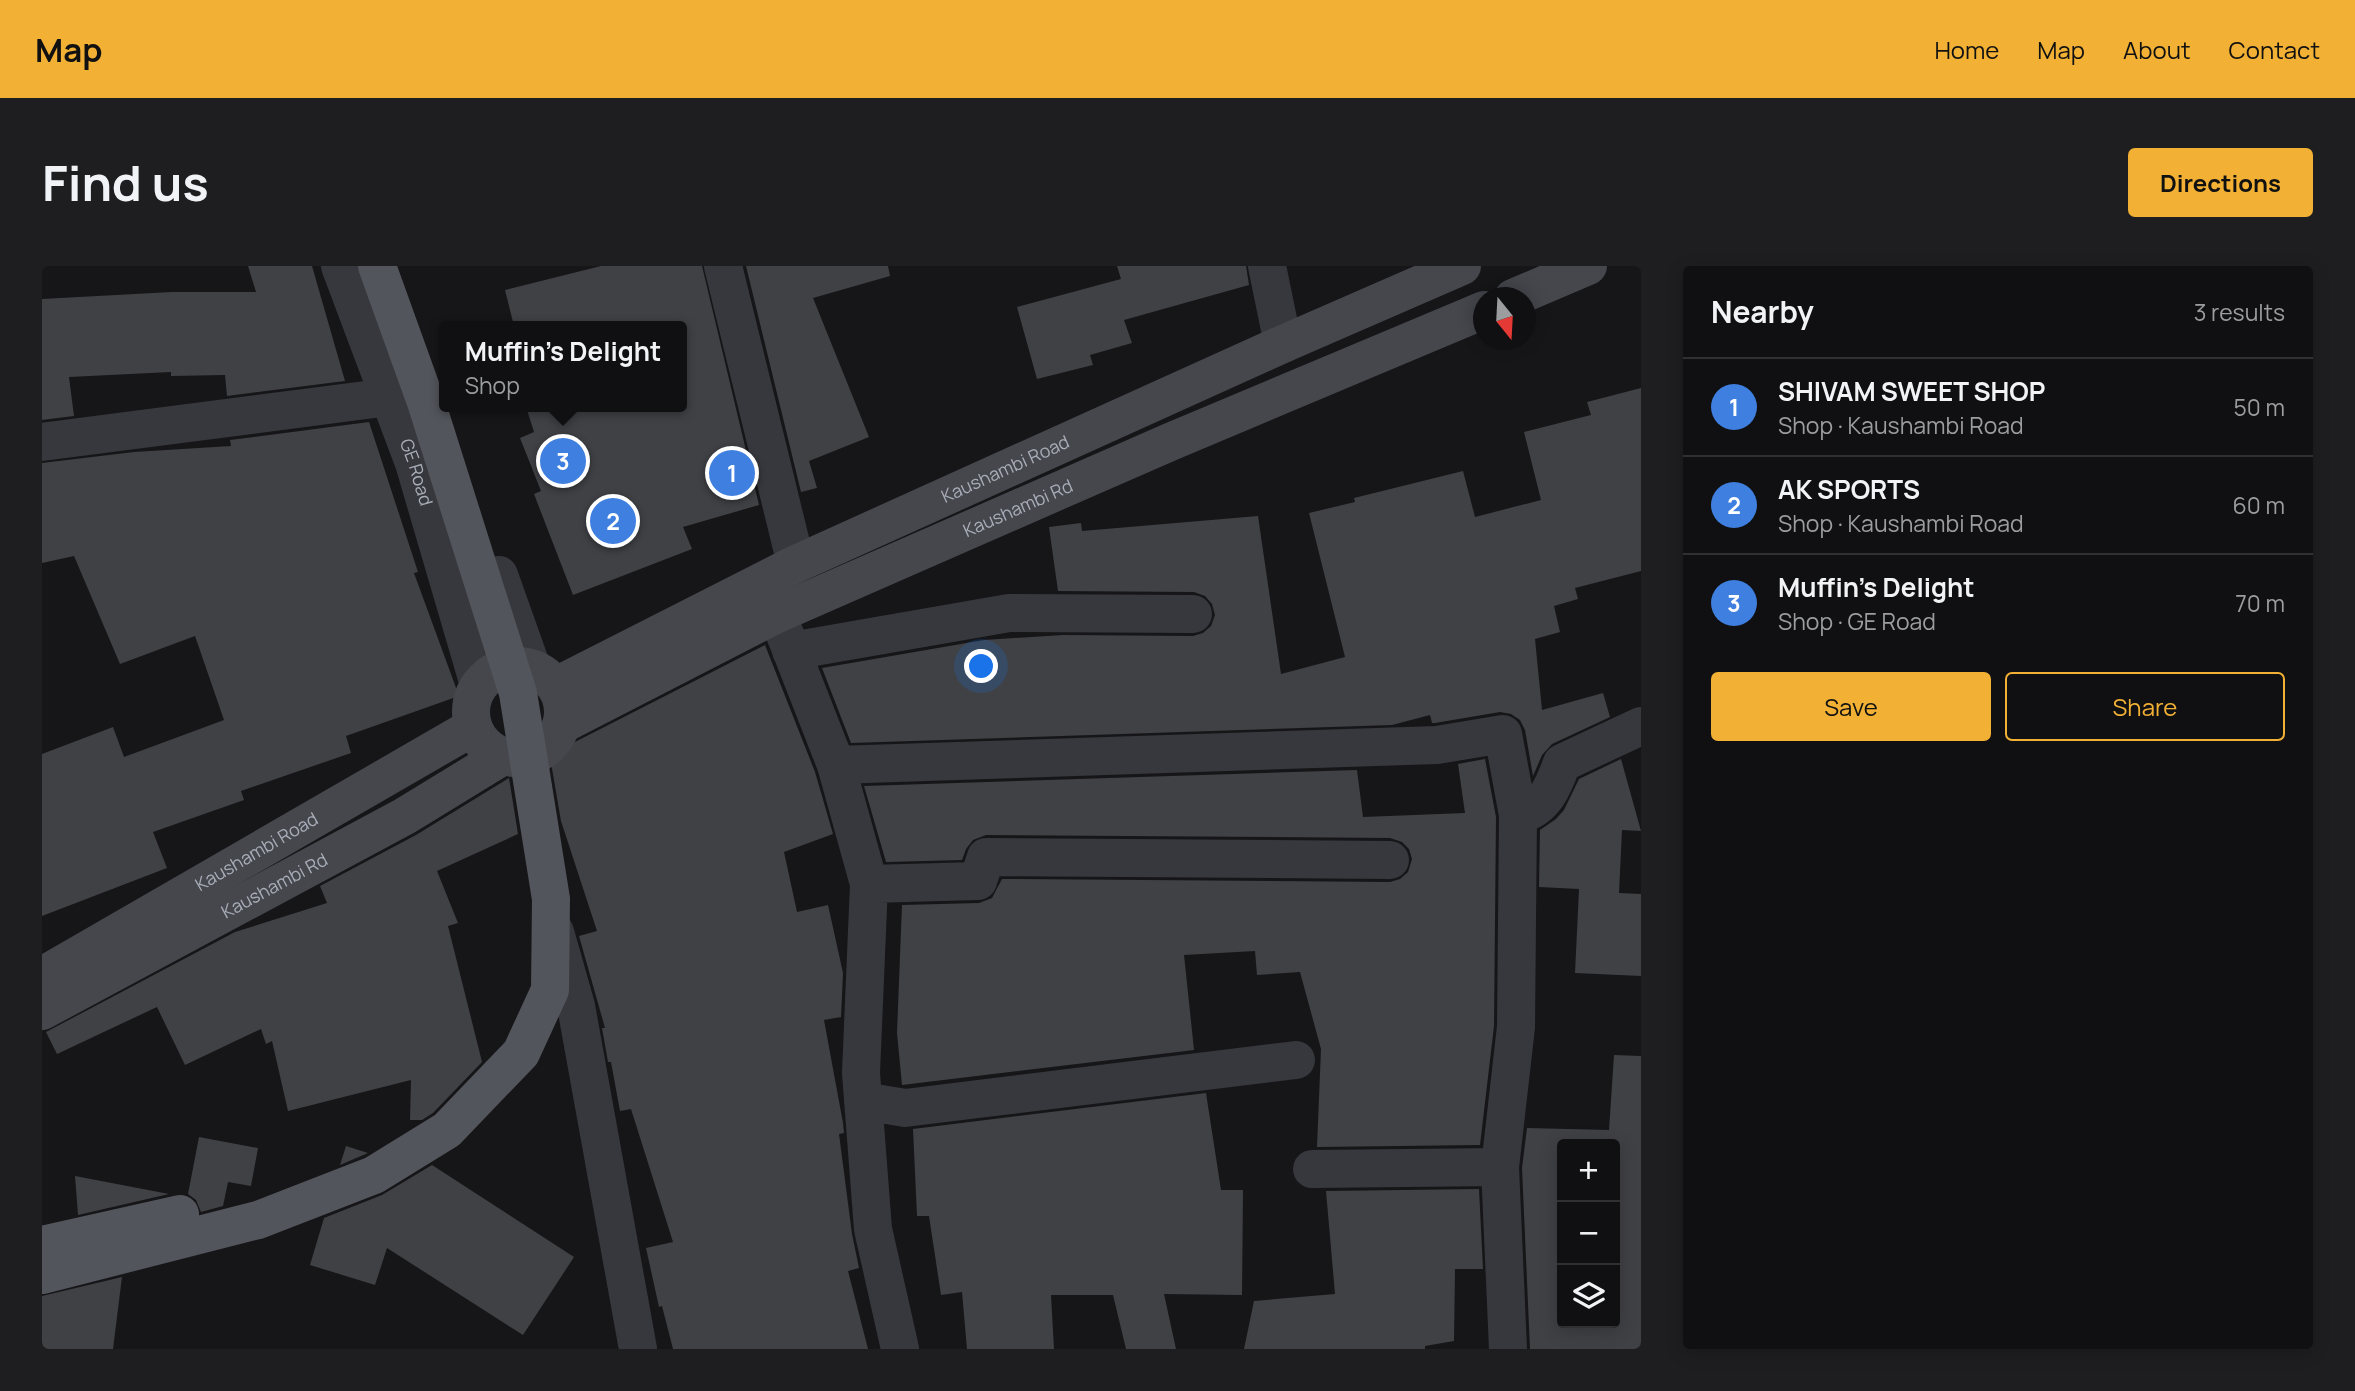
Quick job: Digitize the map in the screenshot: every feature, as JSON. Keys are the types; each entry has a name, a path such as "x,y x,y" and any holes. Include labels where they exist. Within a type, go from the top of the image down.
{"main road":[{"path":"42,1245 252,1198 397,1139 514,1042 539,957 538,882 534,841 521,784 509,703 476,586 361,266"},
{"path":"42,1275 258,1220 374,1175 447,1130 521,1053 550,990 551,899 519,693 426,402 377,266"},
{"name":"Kaushambi Road","path":"544,677 1462,266"},
{"path":"1536,288 1588,266"},
{"name":"Kaushambi Rd","path":"561,725 777,614 1473,314"},
{"path":"517,666 544,677 563,712 561,725 545,749 531,756 505,757 490,750 473,727 470,712 472,699 479,685 502,668 517,666"},
{"name":"Kaushambi Road","path":"42,976 473,727"},
{"name":"Kaushambi Rd","path":"42,1011 405,816 505,757"}],"street":[{"name":"GE Road","path":"340,266 414,463 479,685"},
{"path":"391,266 439,395"},
{"path":"723,266 796,564"},
{"path":"1267,266 1283,344"},
{"path":"42,442 389,397"},
{"path":"445,412 544,677"},
{"path":"791,651 1009,613 1193,614"},
{"path":"777,614 836,765 869,884 861,1073 873,1229 900,1349"},
{"path":"1518,815 1533,811 1553,788 1562,763 1641,726"},
{"path":"836,765 1437,745 1503,734 1518,815 1516,1027 1500,1167 1508,1349"},
{"path":"505,757 576,1006 638,1349"},
{"path":"869,884 978,881 986,857 1390,860"},
{"path":"863,1101 905,1108 1296,1059"},
{"path":"1312,1170 1500,1167"}],"building":[{"path":"248,266 312,266 345,381 227,396 225,375 171,376 171,372 69,377 74,416 42,420 42,299 172,292 256,292"},
{"path":"601,266 702,266 759,505 683,527 692,549 573,595 534,494 541,491 520,438 534,432 528,412 687,412 687,321 513,321 505,290"},
{"path":"746,266 888,266 890,276 813,298 869,437 809,461 817,488 801,492"},
{"path":"1117,266 1246,266 1249,285 1124,320 1132,343 1090,355 1093,365 1037,379 1017,307 1121,279"},
{"path":"1641,388 1641,571 1575,588 1578,599 1554,606 1560,632 1535,639 1542,710 1603,693 1610,717 1552,744 1542,755 1533,776 1525,730 1520,720 1511,714 1500,712 1435,723 1432,723 1430,715 1392,725 851,743 822,668 984,640 1063,635 1193,636 1203,633 1211,626 1215,615 1212,604 1205,596 1194,592 1058,591 1049,527 1081,523 1082,531 1258,516 1281,674 1345,657 1309,513 1355,502 1354,498 1463,471 1475,517 1541,500 1524,432 1591,415 1587,402"},
{"path":"369,422 418,572 414,573 459,696 346,736 351,753 241,791 244,800 153,832 167,868 42,916 42,754 113,727 124,757 224,720 195,636 120,664 74,556 42,563 42,463 134,452 231,446 230,440"},
{"path":"765,645 815,772 833,834 784,852 797,912 828,905 843,973 841,1017 824,1020 843,1123 844,1133 839,1134 859,1268 848,1271 868,1349 673,1349 662,1306 659,1307 646,1248 673,1242 631,1109 620,1111 611,1062 608,1062 602,1028 605,1028 579,936 597,931 561,821 549,751 571,744"},
{"path":"1485,759 1496,817 1494,1026 1480,1145 1317,1147 1321,1049 1300,972 1257,975 1255,951 1184,955 1194,1050 902,1085 897,1033 902,905 979,903 992,898 1002,879 1390,882 1400,879 1408,872 1412,859 1409,849 1402,842 1390,838 986,835 973,840 962,860 886,862 864,786 1357,770 1363,817 1465,813 1458,764"},
{"path":"1621,759 1641,831 1622,830 1619,893 1641,894 1641,976 1575,973 1579,889 1539,887 1540,830 1564,810 1579,779"},
{"path":"509,778 518,834 437,871 458,923 448,926 482,1062 433,1113 422,1120 410,1120 411,1080 288,1111 272,1041 266,1044 261,1029 185,1065 157,1007 57,1054 46,1032 235,932 327,903 320,886 416,835"},
{"path":"1614,1055 1641,1056 1641,1349 1530,1349 1522,1168 1527,1128 1609,1130"},
{"path":"1206,1093 1221,1190 1243,1190 1242,1295 1164,1294 1176,1349 1126,1349 1113,1295 1051,1295 1054,1349 967,1349 962,1292 941,1295 929,1216 917,1216 913,1129"},
{"path":"199,1137 258,1148 251,1186 228,1182 223,1206 201,1212 196,1200 188,1194"},
{"path":"346,1146 368,1153 340,1165"},
{"path":"432,1165 574,1257 523,1335 387,1248 375,1285 310,1265 324,1218 382,1195"},
{"path":"75,1176 169,1194 78,1215"},
{"path":"1479,1189 1483,1269 1455,1269 1454,1341 1425,1346 1425,1349 1244,1349 1254,1301 1335,1294 1326,1191"},
{"path":"122,1277 113,1349 42,1349 42,1296"}],"place":[{"name":"Muffin's Delight","path":"563,461"},
{"name":"SHIVAM SWEET SHOP","path":"732,473"},
{"name":"AK SPORTS","path":"613,521"}]}
